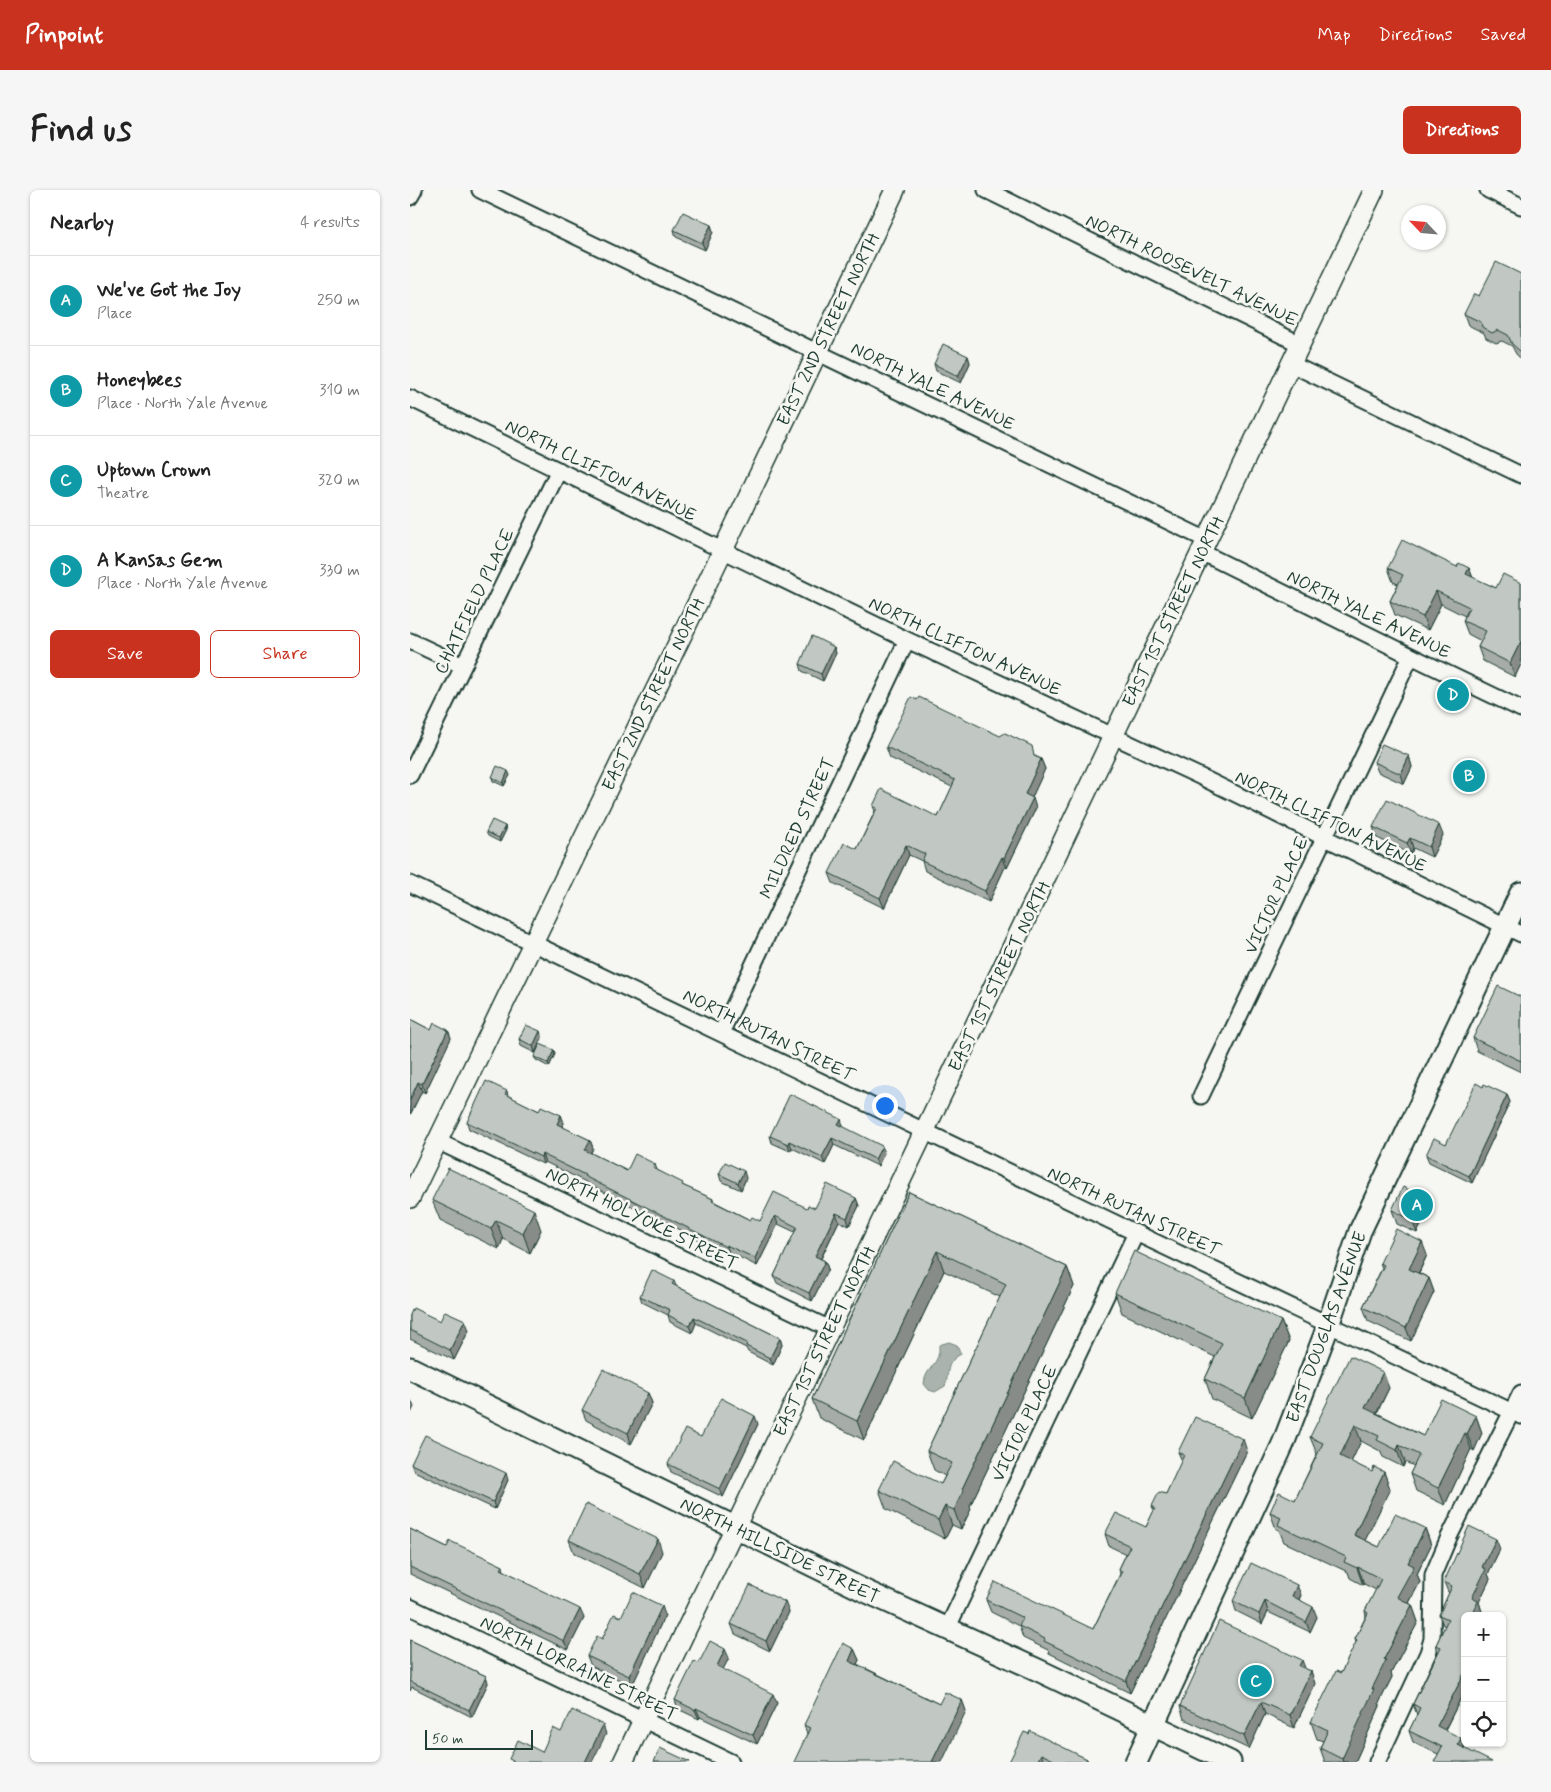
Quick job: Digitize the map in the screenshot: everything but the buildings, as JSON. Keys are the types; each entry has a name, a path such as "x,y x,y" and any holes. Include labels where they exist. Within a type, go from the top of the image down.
{"main road":[{"name":"EAST DOUGLAS AVENUE","path":"1136,1762 1283,1444 1328,1324 1360,1231 1513,930 1521,894"},
{"name":"NORTH HILLSIDE STREET","path":"410,1368 735,1528 1230,1762"}],"street":[{"path":"410,197 414,190"},
{"name":"NORTH YALE AVENUE","path":"480,190 583,241 817,351 1204,546 1411,656 1521,708"},
{"name":"EAST 2ND STREET NORTH","path":"410,1198 895,190"},
{"name":"NORTH ROOSEVELT AVENUE","path":"986,190 1300,344"},
{"name":"EAST 1ST STREET NORTH","path":"623,1762 1374,190"},
{"path":"1488,190 1521,206"},
{"path":"1291,364 1521,476"},
{"name":"NORTH CLIFTON AVENUE","path":"410,398 908,640 1113,736 1513,930"},
{"name":"CHATFIELD PLACE","path":"410,775 559,470"},
{"name":"MILDRED STREET","path":"721,1033 908,640"},
{"path":"410,641 463,666"},
{"name":"VICTOR PLACE","path":"1201,1096 1411,656"},
{"name":"NORTH RUTAN STREET","path":"410,884 1517,1414"},
{"name":"NORTH HOLYOKE STREET","path":"437,1141 830,1329"},
{"name":"VICTOR PLACE","path":"947,1629 1136,1233"},
{"path":"1377,1762 1428,1653 1432,1640 1433,1575 1449,1538 1517,1414 1521,1393"},
{"name":"NORTH LORRAINE STREET","path":"410,1607 731,1762"}],"shaded area":[{"path":"949,1342 957,1345 961,1354 952,1361 948,1368 945,1386 935,1392 929,1390 924,1384 925,1378 938,1357 939,1345"}],"place":[{"name":"A Kansas Gem","path":"1453,695"},
{"name":"Honeybees","path":"1469,776"},
{"name":"We've Got the Joy","path":"1417,1205"},
{"name":"Uptown Crown","path":"1256,1681"}]}
